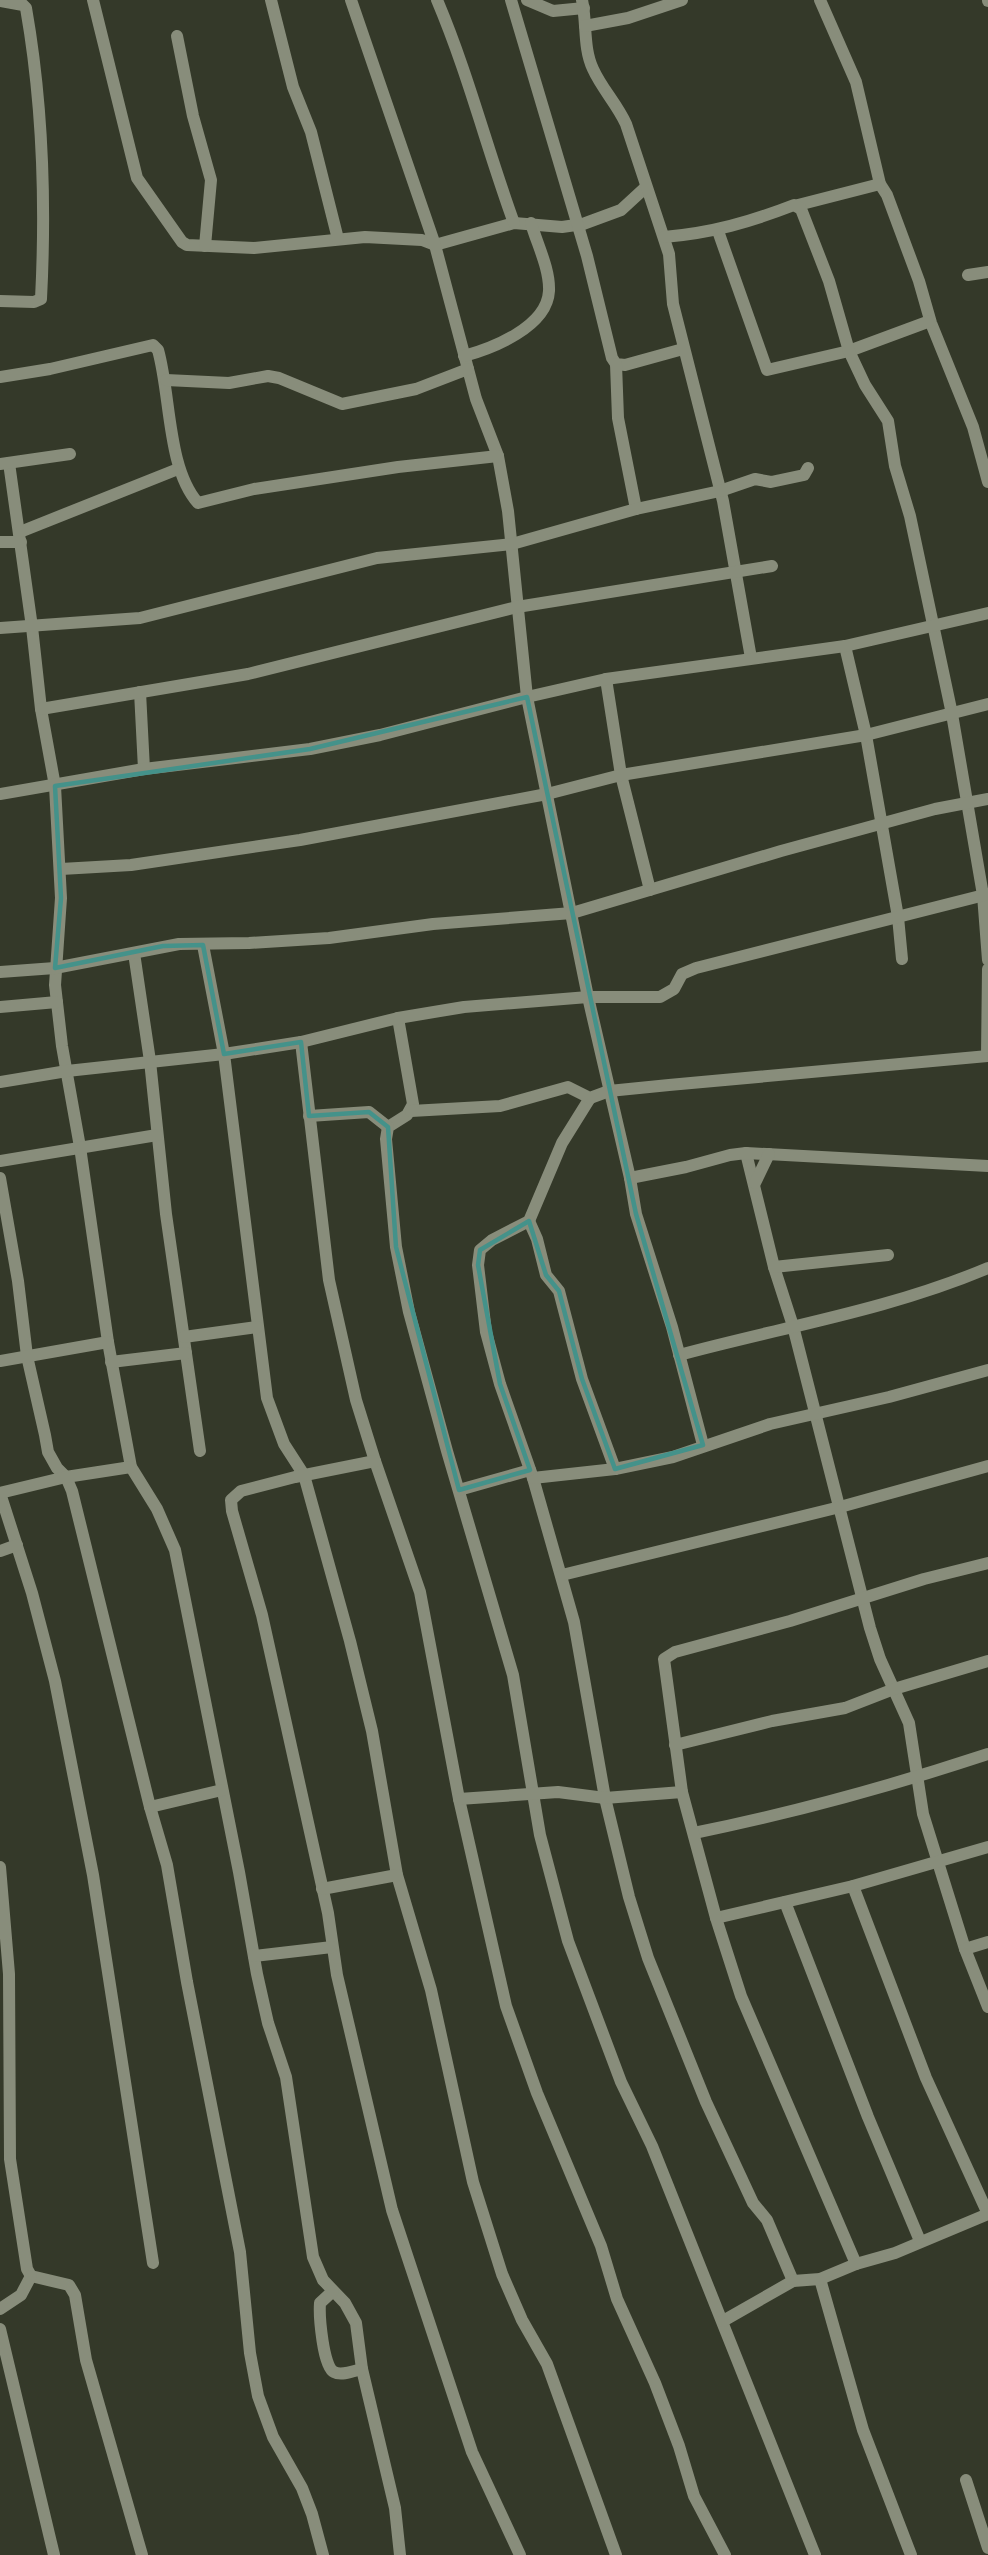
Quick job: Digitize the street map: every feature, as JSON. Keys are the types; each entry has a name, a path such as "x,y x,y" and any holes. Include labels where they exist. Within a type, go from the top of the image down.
{"street":[{"path":"93,0 137,178 182,242 187,245 255,248 365,237 422,240 435,245 514,223 549,226 578,225 621,210 646,187"},
{"path":"272,0 293,87 311,132 338,239"},
{"path":"351,0 435,245 464,356 498,456 512,544 527,697 588,998 630,1178 636,1214 679,1355 703,1445"},
{"path":"438,0 464,69 495,173 514,223"},
{"path":"512,0 599,299 612,358 616,364 618,418 636,509"},
{"path":"527,0 553,11 583,4 587,49 592,67 619,107 664,237 670,263 673,304 720,491 751,658"},
{"path":"585,26 628,18 682,0"},
{"path":"820,0 856,82 880,184 887,195 919,281 930,321 973,427 988,482"},
{"path":"0,1 22,2 26,8 34,54 43,146 45,207 41,299 34,302 0,301"},
{"path":"177,36 193,116 211,180 204,246"},
{"path":"664,237 718,231 880,184"},
{"path":"798,206 829,281 849,351 865,385 888,421 952,714 986,894 988,960"},
{"path":"464,356 506,342 540,313 546,303 549,292 548,279 531,223"},
{"path":"718,231 767,370 849,351 930,321"},
{"path":"968,275 988,272"},
{"path":"0,377 50,369 153,345 159,350 166,380 178,469 198,503 254,489 398,467 498,456"},
{"path":"616,364 634,363 683,349"},
{"path":"166,380 229,382 268,376 279,378 342,404 416,389 468,369"},
{"path":"70,454 5,463 20,537 41,709 55,786 61,869 61,917 55,968 57,1002 111,1362 131,1467 157,1509 175,1550 268,2023 286,2077 312,2257 316,2270 345,2303 356,2323 362,2369 395,2508 400,2555"},
{"path":"0,627 32,627 140,618 376,558 512,544 636,509 720,491 755,479 771,482 804,476 808,468"},
{"path":"0,542 20,537 178,469"},
{"path":"41,709 248,674 517,607 772,566"},
{"path":"0,794 144,769 310,749 380,735 527,697 606,680 845,646 988,613"},
{"path":"845,646 866,735 880,825 898,916 902,959"},
{"path":"606,680 621,775 650,890"},
{"path":"140,692 144,769"},
{"path":"61,869 131,865 300,840 547,794 621,775 866,735 988,704"},
{"path":"0,972 55,968 179,944 203,945 329,938 433,924 572,913 781,851 935,809 988,799"},
{"path":"0,1082 67,1071 224,1054 301,1042 398,1018 465,1007 588,998 660,997 674,989 682,974 696,968 986,894"},
{"path":"203,945 224,1054 267,1398 275,1425 284,1444 304,1475 350,1641 372,1731 397,1875 431,1990 464,2147 488,2229 502,2274 522,2320 547,2364 616,2555"},
{"path":"134,953 200,1451"},
{"path":"793,2281 767,2220 753,2203 737,2170 675,2029 648,1958 605,1798 574,1622 562,1575 532,1474 500,1384 486,1332 478,1265 480,1250 492,1240 529,1221 547,1184 562,1143 590,1098 609,1091 988,1056 988,969"},
{"path":"0,1006 57,1002"},
{"path":"398,1018 412,1092 411,1111"},
{"path":"301,1042 330,1280 356,1400 420,1592 459,1799 506,2006 537,2093 601,2246 617,2299 655,2383 679,2446 694,2496 725,2555"},
{"path":"590,1098 568,1088 500,1106 411,1111 388,1127 386,1139 396,1247 409,1312 513,1675 532,1794 548,1869 578,1970 621,2082 652,2146 723,2321 815,2555"},
{"path":"309,1116 369,1112 388,1127"},
{"path":"0,1161 157,1135"},
{"path":"630,1178 665,1173 730,1155 746,1153 840,1160 988,1166"},
{"path":"746,1153 774,1267 793,1326 880,1659 909,1722 923,1814 965,1949 988,2007"},
{"path":"755,1183 769,1154"},
{"path":"0,1178 18,1281 27,1356 48,1452 57,1468 66,1476 72,1491 150,1807 167,1865 187,1982 238,2241 250,2353 258,2396 273,2437 309,2505 323,2555"},
{"path":"529,1221 537,1239 546,1275 559,1291 582,1379 615,1469"},
{"path":"774,1267 888,1255"},
{"path":"679,1355 922,1293 988,1268"},
{"path":"184,1337 257,1327"},
{"path":"0,1361 108,1342"},
{"path":"111,1362 186,1353"},
{"path":"459,1490 532,1474 615,1469 673,1457 770,1424 889,1397 988,1370"},
{"path":"375,1461 304,1475 241,1491 231,1500 232,1511 262,1615 322,1889 332,1947 392,2210 472,2452 520,2555"},
{"path":"562,1575 840,1507 988,1466"},
{"path":"131,1467 66,1476 0,1493 56,1681 93,1875 153,2263"},
{"path":"0,1551 17,1545"},
{"path":"856,2264 741,1996 716,1918 682,1791 664,1659 667,1655 790,1622 924,1579 988,1563"},
{"path":"675,1745 772,1721 845,1708 894,1689 988,1661"},
{"path":"694,1833 753,1821 917,1778 988,1754"},
{"path":"150,1807 222,1790"},
{"path":"459,1799 558,1792 605,1798 682,1791"},
{"path":"716,1918 853,1886 988,1847"},
{"path":"0,1868 9,1974 10,2159 27,2269 31,2276 69,2285 75,2295 86,2360 142,2555"},
{"path":"322,1889 397,1875"},
{"path":"723,2321 793,2281 820,2279 856,2264 882,2258 988,2214 926,2078 853,1886"},
{"path":"785,1902 868,2117 920,2241"},
{"path":"965,1949 988,1942"},
{"path":"254,1956 332,1947"},
{"path":"0,2309 21,2295 31,2276"},
{"path":"820,2279 863,2430 910,2555"},
{"path":"333,2291 320,2303 319,2314 326,2363 330,2371 337,2374 362,2369"},
{"path":"0,2329 54,2555"},
{"path":"966,2480 988,2548"}],"highlighted area":[{"path":"527,697 636,1214 703,1445 615,1469 582,1379 559,1291 546,1275 529,1221 480,1250 478,1265 500,1384 530,1470 459,1490 396,1247 388,1127 369,1112 309,1116 301,1042 224,1054 203,945 163,946 55,968 61,898 55,786 310,749"}]}
